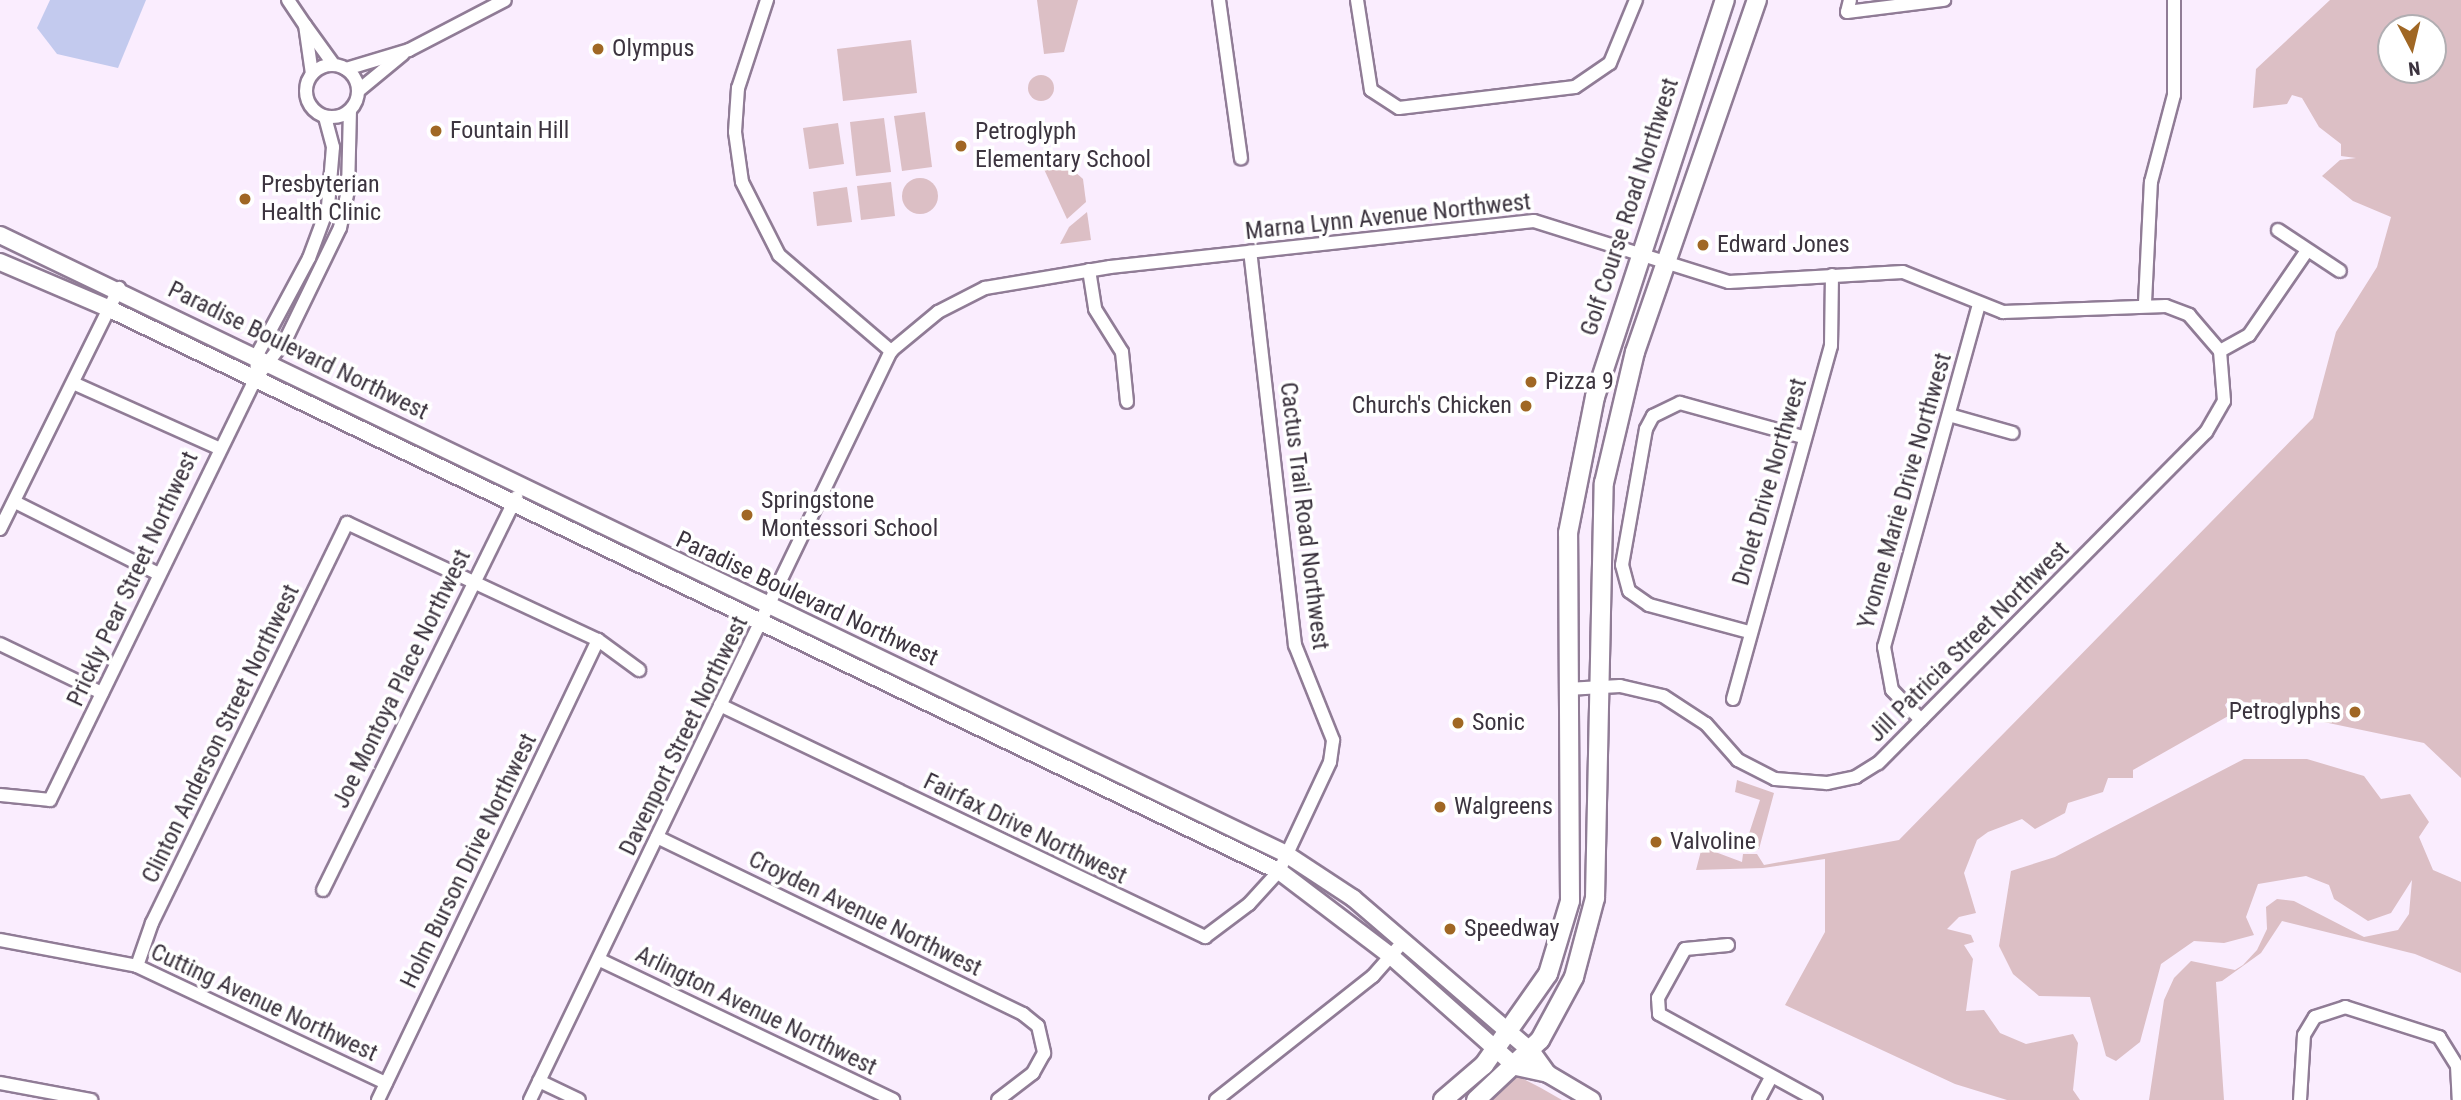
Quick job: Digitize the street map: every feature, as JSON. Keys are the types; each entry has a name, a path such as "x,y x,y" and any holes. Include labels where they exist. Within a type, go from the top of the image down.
{"main road":[{"name":"Golf Course Road Northwest","path":"1443,1100 1495,1051 1548,974 1570,901 1568,533 1595,397 1639,253 1725,0"},
{"name":"Golf Course Road Northwest","path":"1476,1100 1532,1052 1574,977 1595,898 1601,797 1596,685 1604,483 1635,352 1669,264 1757,0"}],"street":[{"path":"288,0 358,91"},
{"path":"256,378 272,363 340,228 349,179 345,137 350,111 358,91 409,50 505,0"},
{"path":"767,0 738,88 735,132 742,182 779,255 891,351"},
{"path":"1219,0 1241,158"},
{"path":"1357,0 1371,90 1399,108 1575,87 1610,63 1636,0"},
{"path":"1849,6 1944,0"},
{"path":"2174,0 2175,95 2151,182 2145,303 2189,315 2220,351 2249,335 2306,252"},
{"path":"256,378 257,355 324,219 333,156 325,117 306,95 312,74 305,25"},
{"path":"312,74 409,50"},
{"path":"325,117 350,111"},
{"name":"Marna Lynn Avenue Northwest","path":"891,351 938,312 985,288 1088,270 1534,221 1729,282 1903,272 1979,303 2038,315 2145,303"},
{"path":"2278,230 2306,252 2340,271"},
{"name":"Paradise Boulevard Northwest","path":"0,234 119,288 522,487 1055,743 1069,735 1074,752 1286,854 1353,898 1397,950 1495,1051 1516,1067 1548,1074 1592,1100"},
{"name":"Cactus Trail Road Northwest","path":"1250,252 1296,645 1333,740 1330,762 1286,854"},
{"name":"Paradise Boulevard Northwest","path":"0,262 110,309 256,378 511,506 763,623 1279,871 1397,950 1532,1052 1548,1074"},
{"path":"1088,270 1094,309 1122,352 1127,402"},
{"name":"Drolet Drive Northwest","path":"1732,699 1803,436 1831,346 1832,275"},
{"path":"0,529 119,288"},
{"name":"Yvonne Marie Drive Northwest","path":"1921,720 1892,690 1884,647 1979,303"},
{"name":"Davenport Street Northwest","path":"530,1100 600,960 720,705 763,623 891,351"},
{"name":"Jill Patricia Street Northwest","path":"1567,689 1596,685 1663,696 1706,724 1738,760 1796,784 1856,777 1921,720 2206,432 2224,401 2220,351"},
{"name":"Prickly Pear Street Northwest","path":"0,795 50,800 218,448 256,378"},
{"path":"73,383 218,448"},
{"path":"1749,632 1649,606 1629,591 1622,565 1646,429 1666,407 1696,405 1803,436"},
{"path":"1949,415 2013,433"},
{"name":"Joe Montoya Place Northwest","path":"323,890 473,580 522,487"},
{"path":"15,502 159,574"},
{"name":"Clinton Anderson Street Northwest","path":"137,966 158,910 347,523 473,580"},
{"path":"473,580 598,640 639,670"},
{"name":"Holm Burson Drive Northwest","path":"378,1100 598,640"},
{"path":"0,644 102,693"},
{"path":"838,661 896,667"},
{"name":"Fairfax Drive Northwest","path":"720,705 1205,937 1279,871 1286,854"},
{"path":"1029,751 1055,743"},
{"path":"1074,752 1081,776"},
{"path":"1139,783 1154,810"},
{"name":"Croyden Avenue Northwest","path":"657,837 1023,1014 1044,1041 1040,1065 998,1100"},
{"name":"Cutting Avenue Northwest","path":"0,940 137,966 386,1083"},
{"path":"1728,945 1685,949 1658,998 1659,1014 1816,1100"},
{"path":"1216,1100 1397,950"},
{"name":"Arlington Avenue Northwest","path":"600,960 893,1100"},
{"path":"2300,1100 2304,1035 2315,1017 2345,1007 2440,1037 2457,1066 2459,1100"},
{"path":"1759,1100 1771,1077"},
{"path":"539,1081 579,1100"},
{"path":"0,1083 91,1100"}],"shaded area":[{"path":"1037,0 1078,0 1064,52 1044,54"},
{"path":"2330,0 2461,0 2461,778 2424,743 2295,716 2291,704 2271,709 2230,698 2225,705 2230,715 2133,770 2133,778 2108,778 2103,792 2068,803 2065,813 2035,829 2022,819 1988,832 1977,840 1964,873 1976,913 1959,917 1947,929 1971,935 1974,942 1964,945 1973,959 1966,1011 1984,1010 2000,1033 2026,1044 2073,1034 2078,1043 2073,1090 2080,1100 2007,1100 1955,1084 1785,1005 1825,932 1825,859 1763,868 1696,870 1702,847 1742,862 1743,854 1757,854 1764,865 1899,840 2313,418 2336,332 2377,267 2391,217 2353,201 2322,176 2340,160 2356,158 2341,156 2341,144 2319,127 2302,98 2292,95 2287,104 2253,108 2256,69"},
{"path":"911,40 917,93 843,101 837,49"},
{"path":"1041,75 1050,79 1054,88 1050,97 1041,101 1032,97 1028,88 1032,79"},
{"path":"925,112 932,167 902,171 894,116"},
{"path":"884,118 891,172 856,176 850,122"},
{"path":"838,123 844,164 809,169 803,128"},
{"path":"1066,164 1083,179 1086,202 1067,219 1043,167"},
{"path":"920,178 933,183 938,196 933,209 920,214 907,209 902,196 907,183"},
{"path":"891,182 895,216 861,220 857,186"},
{"path":"847,187 852,222 817,226 813,192"},
{"path":"1087,212 1091,240 1060,244 1069,227"},
{"path":"2244,759 2307,759 2364,776 2381,799 2410,794 2429,822 2419,837 2433,870 2461,882 2461,973 2415,954 2282,921 2261,953 2222,981 2216,982 2224,1100 2149,1100 2164,1000 2174,978 2191,961 2235,970 2243,965 2257,950 2267,929 2266,907 2277,899 2294,901 2364,937 2398,930 2409,914 2412,880 2391,913 2368,921 2334,899 2329,885 2306,876 2258,884 2246,917 2254,935 2224,943 2194,941 2161,964 2140,1042 2116,1061 2106,1056 2090,997 2039,996 2013,974 1999,946 2011,871 2055,857"},
{"path":"1737,780 1774,793 1759,849 1745,846 1760,800 1735,792"},
{"path":"1518,1076 1541,1088 1562,1100 1490,1100"}],"water":[{"path":"50,0 146,0 118,68 57,54 37,28"}],"place":[{"name":"Olympus","path":"598,49"},
{"name":"Fountain Hill","path":"436,131"},
{"name":"Petroglyph Elementary School","path":"961,146"},
{"name":"Presbyterian Health Clinic","path":"245,199"},
{"name":"Edward Jones","path":"1703,245"},
{"name":"Pizza 9","path":"1531,382"},
{"name":"Church's Chicken","path":"1526,406"},
{"name":"Springstone Montessori School","path":"747,515"},
{"name":"Petroglyphs","path":"2355,712"},
{"name":"Sonic","path":"1458,723"},
{"name":"Walgreens","path":"1440,807"},
{"name":"Valvoline","path":"1656,842"},
{"name":"Speedway","path":"1450,929"}]}
